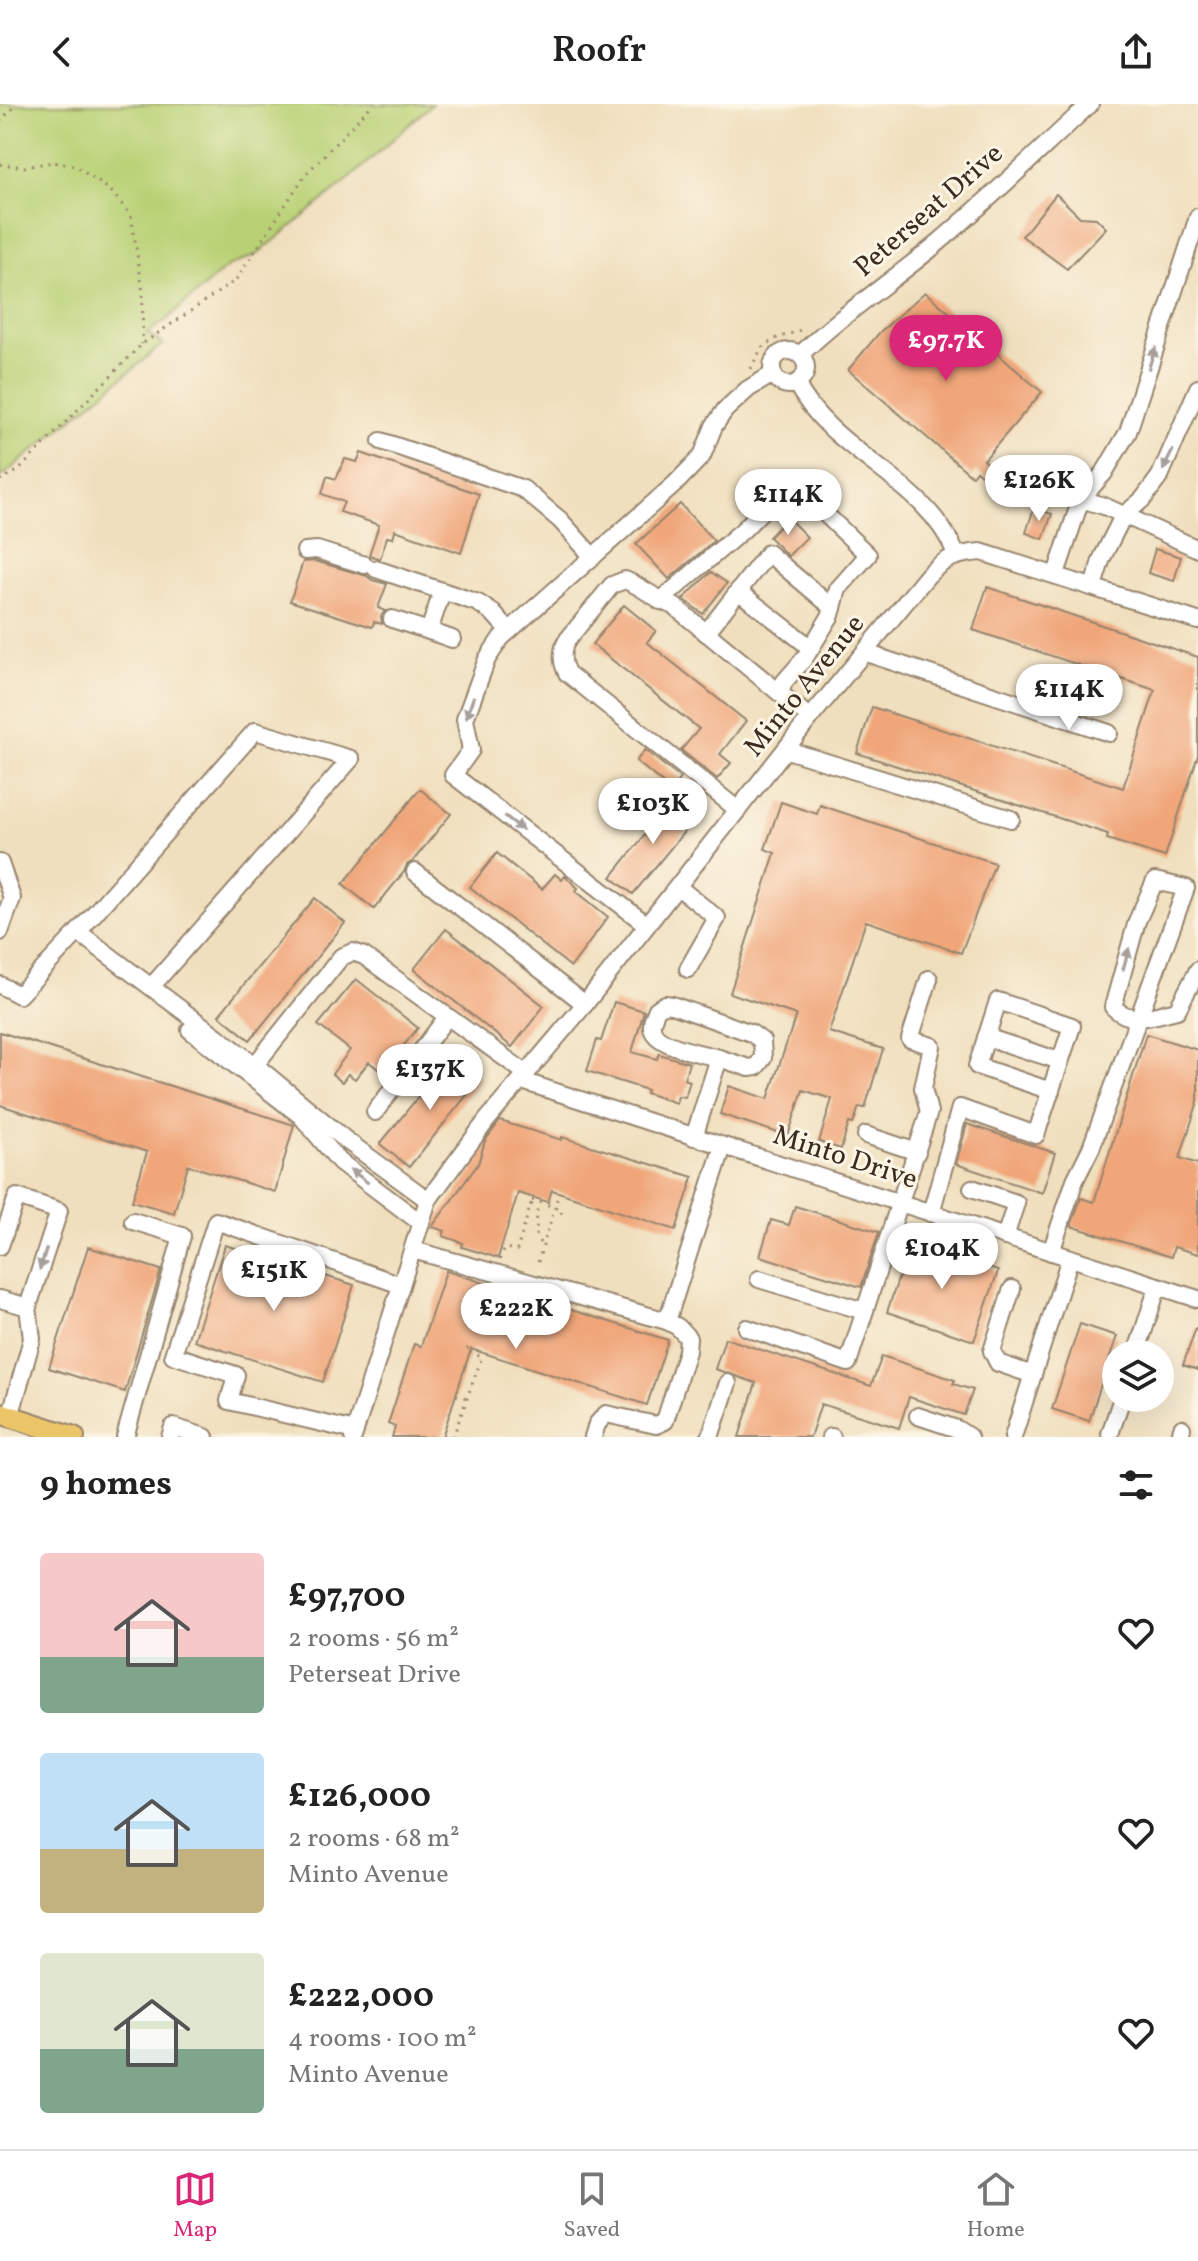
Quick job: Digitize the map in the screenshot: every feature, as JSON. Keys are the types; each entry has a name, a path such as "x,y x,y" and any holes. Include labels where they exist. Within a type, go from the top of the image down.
{"main road":[{"path":"5,1415 74,1437"}],"street":[{"name":"Peterseat Drive","path":"800,355 826,330 942,240 1090,104"},
{"path":"1056,574 1081,499 1104,473 1128,432 1198,217"},
{"path":"790,351 800,355 806,370 796,383 785,384 773,374 773,363 779,354 790,351"},
{"path":"647,925 453,775 471,750 465,719 487,659 505,635 702,456 714,426 725,410 748,389 773,374"},
{"path":"796,383 817,416 932,514 948,535 956,554 981,552 1198,621"},
{"path":"1093,586 1102,558 1123,516 1143,499 1160,476 1198,388"},
{"path":"381,441 523,489 560,520 593,557"},
{"path":"660,601 743,530 791,481 868,555 838,589 833,608 811,648 784,682 780,693"},
{"path":"1081,499 1104,506 1198,549"},
{"path":"305,551 317,550 486,608 507,626 505,635"},
{"path":"706,633 768,553 833,608"},
{"name":"Minto Avenue","path":"354,1434 428,1200 487,1120 585,1004 810,718 928,575 943,560 956,554"},
{"path":"738,810 567,673 563,666 565,644 612,585 625,580 674,606 810,718"},
{"path":"738,591 811,648"},
{"path":"429,631 442,592"},
{"path":"392,619 452,639"},
{"path":"866,653 1109,733"},
{"path":"0,985 19,995 255,731 351,759 156,991"},
{"path":"787,750 1011,819"},
{"path":"0,863 12,898 0,932"},
{"path":"415,872 585,1004"},
{"path":"1051,1252 1075,1180 1091,1148 1137,1019 1186,888 1155,881 1137,921 1113,1007 1120,1014 1137,1019 1177,1010 1198,970"},
{"path":"678,887 717,918 688,969"},
{"path":"75,935 255,1065 347,1141 428,1200"},
{"path":"75,935 301,1116 340,1162 421,1223"},
{"name":"Minto Drive","path":"255,1065 341,957 353,952 364,956 525,1078 694,1137 1198,1299"},
{"path":"747,1328 848,1363 929,1112 923,1088 932,1046 910,1039 929,979"},
{"path":"931,1213 960,1108 1036,1135 1051,1091 1072,1026 998,1001 977,1066 1051,1091"},
{"path":"665,1004 672,1005 751,1033 762,1041 763,1058 756,1067 749,1068 719,1058 665,1043 654,1034 652,1028 657,1009 665,1004"},
{"path":"375,1112 447,1017"},
{"path":"986,1037 1060,1061"},
{"path":"694,1137 719,1058"},
{"path":"866,1135 917,1152"},
{"path":"667,1321 723,1146"},
{"path":"972,1188 1016,1203 1005,1237"},
{"path":"0,1246 17,1197 59,1211 28,1307 32,1339 5,1415"},
{"path":"125,1437 182,1236 133,1221"},
{"path":"354,1434 229,1401 236,1375 173,1355 182,1325 216,1221 401,1285"},
{"path":"413,1250 667,1321 678,1327 688,1338 687,1351 665,1421 656,1425 606,1414 597,1424 593,1437"},
{"path":"1013,1437 1070,1258"},
{"path":"759,1279 864,1311"},
{"path":"1141,1340 1158,1286"},
{"path":"1012,1289 992,1351 998,1363 1033,1375"},
{"path":"0,1299 28,1307"},
{"path":"710,1437 728,1383"},
{"path":"1110,1434 1117,1412"},
{"path":"918,1416 957,1429 969,1437"},
{"path":"170,1437 173,1427 205,1437"}],"path":[{"path":"0,121 17,104"},
{"path":"0,480 18,471 142,344 236,280 305,175 373,104"},
{"path":"0,164 24,167 53,162 75,166 110,190 131,215 143,292 142,344"},
{"path":"538,1262 559,1193"},
{"path":"532,1200 554,1207 564,1216"},
{"path":"532,1200 537,1211 536,1234 542,1249"},
{"path":"494,1273 505,1248 517,1250 532,1200"},
{"path":"453,1437 482,1357 466,1351 468,1348"},
{"path":"456,1395 467,1398"}],"green space":[{"path":"0,104 432,104 349,179 258,254 227,267 147,333 163,344 0,478"}],"building":[{"path":"1056,194 1080,217 1096,218 1106,228 1067,269 1022,236"},
{"path":"925,292 1042,392 984,460 994,470 986,479 976,471 972,476 848,370 880,332"},
{"path":"361,453 479,494 461,553 395,530 393,538 387,537 380,559 369,555 379,525 340,512 344,502 322,494 327,476 336,479 345,459 357,462"},
{"path":"680,504 714,541 669,579 636,544"},
{"path":"1034,508 1052,514 1043,539 1026,533"},
{"path":"788,518 807,537 788,556 769,537"},
{"path":"1155,549 1181,557 1174,581 1148,573"},
{"path":"315,561 387,584 378,608 385,611 381,616 382,624 374,622 372,627 290,601 303,562"},
{"path":"711,572 727,583 703,614 683,599"},
{"path":"987,587 1198,657 1198,755 1165,857 1107,839 1108,834 857,753 872,707 1123,788 1155,690 973,630"},
{"path":"624,605 656,631 647,642 746,721 720,754 731,763 717,779 681,750 699,729 592,644"},
{"path":"645,750 680,778 671,790 636,761"},
{"path":"420,789 451,814 374,909 343,884"},
{"path":"663,797 693,821 633,894 611,877 661,815 654,809"},
{"path":"781,802 817,814 820,805 995,863 961,953 866,921 829,1032 883,1049 865,1108 859,1107 853,1124 849,1123 841,1149 819,1142 832,1099 803,1090 788,1136 720,1114 729,1086 768,1099 796,1015 730,993 775,853 765,849"},
{"path":"497,853 542,889 555,874 562,880 565,876 578,888 576,891 608,917 571,967 470,887"},
{"path":"315,898 345,923 250,1040 219,1015"},
{"path":"446,929 544,1006 512,1047 414,969"},
{"path":"356,979 418,1028 382,1072 369,1062 355,1079 348,1074 342,1082 332,1074 350,1050 318,1025"},
{"path":"614,1002 644,1011 632,1052 657,1059 659,1054 689,1063 684,1079 690,1081 685,1097 678,1096 676,1103 646,1093 647,1090 587,1071"},
{"path":"0,1032 294,1125 275,1192 188,1165 174,1213 132,1201 147,1152 0,1105"},
{"path":"1146,1034 1198,1050 1198,1101 1180,1158 1198,1164 1198,1254 1174,1247 1171,1257 1071,1226 1081,1198 1094,1202"},
{"path":"451,1056 480,1079 409,1167 380,1144"},
{"path":"500,1121 693,1177 676,1230 552,1190 548,1202 518,1193 498,1258 462,1247 463,1243 443,1236 445,1231 432,1227 478,1164 485,1141"},
{"path":"967,1124 1055,1153 1042,1193 956,1164"},
{"path":"795,1206 879,1232 861,1287 760,1256 771,1220 789,1225"},
{"path":"911,1241 998,1271 974,1341 887,1312"},
{"path":"225,1245 354,1285 323,1382 194,1341"},
{"path":"88,1247 161,1270 125,1392 49,1368"},
{"path":"446,1271 668,1340 647,1405 471,1349 442,1437 392,1437 395,1427 388,1424 414,1344 421,1346"},
{"path":"1080,1324 1117,1336 1116,1340 1102,1340 1102,1382 1089,1421 1052,1409"},
{"path":"1198,1329 1198,1370 1183,1365"},
{"path":"725,1338 871,1386 882,1356 955,1380 953,1384 973,1390 964,1415 909,1397 899,1428 821,1404 810,1437 739,1437 756,1383 715,1369"}]}
